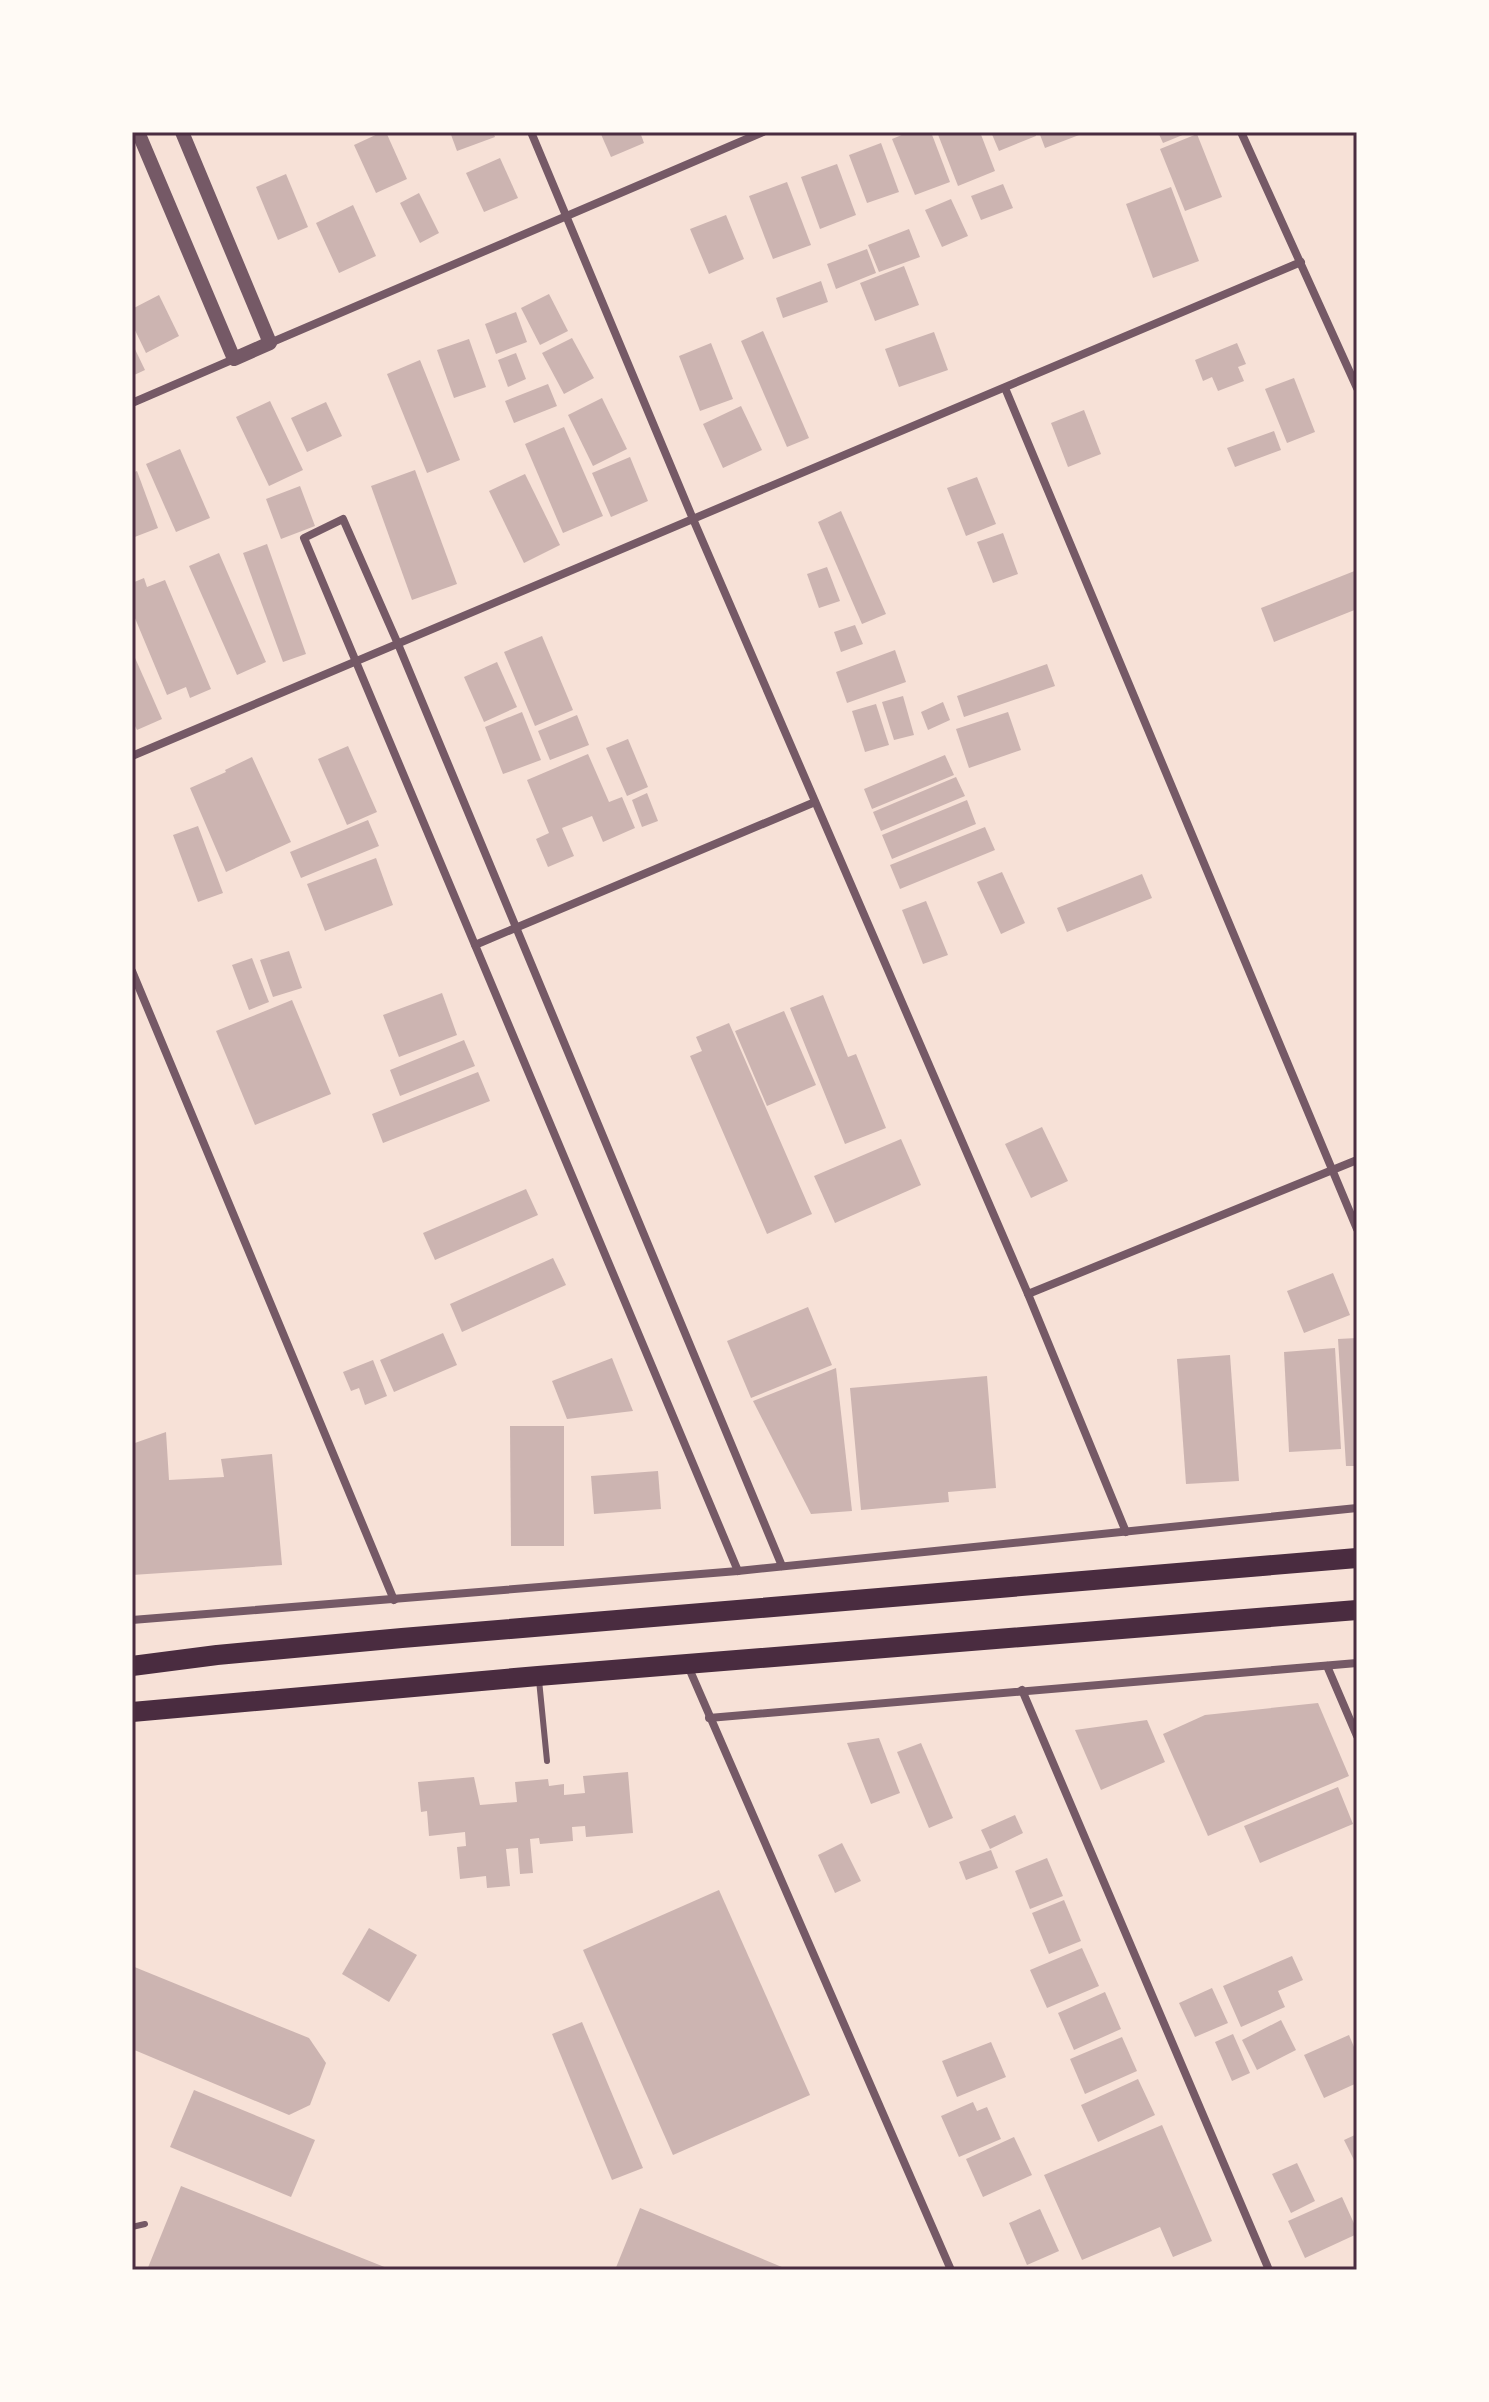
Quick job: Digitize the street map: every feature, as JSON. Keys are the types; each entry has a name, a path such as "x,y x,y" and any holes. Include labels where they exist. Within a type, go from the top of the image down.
{"main road":[{"path":"132,1666 402,1638 1357,1558"},
{"path":"132,1712 1357,1610"}],"street":[{"path":"138,132 234,359"},
{"path":"182,132 270,343"},
{"path":"531,132 693,519 1028,1294 1126,1532"},
{"path":"132,403 763,132"},
{"path":"1241,132 1357,388"},
{"path":"132,756 1301,262"},
{"path":"1005,388 1357,1229"},
{"path":"738,1571 304,538 343,519 782,1566"},
{"path":"475,945 815,802"},
{"path":"132,971 394,1600"},
{"path":"1028,1294 1357,1160"},
{"path":"132,1620 738,1571 1357,1508"},
{"path":"709,1718 1357,1663"},
{"path":"688,1666 951,2270"},
{"path":"1327,1666 1357,1736"},
{"path":"1022,1690 1269,2270"}],"lane":[{"path":"538,1676 547,1761"},
{"path":"132,2227 145,2224"}],"building":[{"path":"386,132 407,179 376,193 354,145"},
{"path":"450,132 493,132 495,137 457,151"},
{"path":"600,132 640,132 644,143 611,157"},
{"path":"909,132 931,132 950,182 915,195 892,139"},
{"path":"937,132 980,132 995,171 958,186"},
{"path":"991,132 1035,132 1036,136 999,151"},
{"path":"1039,132 1087,132 1045,148"},
{"path":"1158,132 1190,132 1163,143"},
{"path":"1197,134 1222,197 1185,211 1160,149"},
{"path":"881,143 899,192 867,203 849,155"},
{"path":"500,158 518,198 484,212 466,173"},
{"path":"837,164 856,215 820,229 801,177"},
{"path":"286,174 308,227 278,240 256,187"},
{"path":"787,182 811,245 773,259 749,196"},
{"path":"1003,184 1013,208 981,220 971,196"},
{"path":"1171,187 1199,261 1153,278 1126,204"},
{"path":"419,193 439,233 420,243 400,203"},
{"path":"951,199 968,236 942,247 925,210"},
{"path":"353,205 376,256 339,273 316,223"},
{"path":"726,215 744,259 709,274 690,229"},
{"path":"909,229 920,257 879,272 868,245"},
{"path":"867,249 876,273 836,289 827,264"},
{"path":"904,266 919,305 875,321 860,283"},
{"path":"821,281 828,302 783,318 776,298"},
{"path":"549,294 568,331 540,345 521,308"},
{"path":"159,295 179,336 146,353 132,324 132,309"},
{"path":"516,312 527,342 496,354 485,324"},
{"path":"763,331 809,438 787,447 741,341"},
{"path":"934,332 948,370 899,387 885,349"},
{"path":"572,338 594,378 564,394 542,353"},
{"path":"469,339 486,387 454,398 437,350"},
{"path":"132,343 145,370 132,376"},
{"path":"711,343 733,399 700,411 679,356"},
{"path":"1237,343 1246,364 1238,367 1244,381 1218,391 1212,377 1203,381 1195,360"},
{"path":"516,353 526,379 508,387 498,360"},
{"path":"420,360 460,460 427,473 387,374"},
{"path":"1294,378 1315,432 1287,443 1265,389"},
{"path":"548,384 557,406 514,423 505,401"},
{"path":"602,398 627,449 593,466 568,415"},
{"path":"270,401 303,470 269,486 236,417"},
{"path":"326,402 342,436 307,452 291,418"},
{"path":"741,406 762,450 723,468 703,424"},
{"path":"1084,410 1101,454 1068,467 1051,423"},
{"path":"564,427 603,516 563,533 525,444"},
{"path":"1274,431 1281,450 1235,467 1227,448"},
{"path":"180,449 210,518 176,532 146,464"},
{"path":"630,457 648,501 611,517 592,473"},
{"path":"415,470 457,584 412,600 371,486"},
{"path":"137,471 158,528 132,538 132,473"},
{"path":"525,474 560,545 524,563 489,491"},
{"path":"977,477 996,524 966,536 947,488"},
{"path":"300,486 315,526 281,539 266,499"},
{"path":"841,511 886,614 862,624 818,522"},
{"path":"1003,533 1018,574 993,583 977,542"},
{"path":"267,544 306,654 283,662 243,553"},
{"path":"219,553 266,662 237,675 189,566"},
{"path":"827,567 840,601 819,608 807,574"},
{"path":"1357,570 1357,609 1274,642 1261,608"},
{"path":"144,578 147,587 165,580 211,689 190,698 186,687 167,695 132,611 132,583"},
{"path":"855,625 863,644 841,652 834,632"},
{"path":"542,636 573,710 535,726 504,652"},
{"path":"895,650 906,682 847,703 836,672"},
{"path":"132,651 162,719 137,730 132,720"},
{"path":"497,662 517,707 484,722 464,677"},
{"path":"1047,664 1055,686 964,717 957,696"},
{"path":"903,696 914,735 894,740 882,702"},
{"path":"943,702 950,720 928,730 921,712"},
{"path":"876,704 889,745 865,752 852,711"},
{"path":"522,712 541,760 503,774 485,727"},
{"path":"1008,712 1021,750 969,768 956,729"},
{"path":"577,715 589,745 550,760 538,731"},
{"path":"628,739 648,787 627,796 606,748"},
{"path":"348,746 377,812 347,825 318,759"},
{"path":"588,754 609,802 622,797 635,828 603,842 592,816 562,828 574,856 548,867 536,839 549,833 527,780"},
{"path":"945,755 954,775 872,809 864,789"},
{"path":"252,757 291,842 226,872 190,788"},
{"path":"956,777 965,796 881,831 873,812"},
{"path":"647,793 658,821 642,827 632,800"},
{"path":"967,800 976,824 892,859 882,835"},
{"path":"368,820 379,846 301,878 290,852"},
{"path":"198,826 223,893 198,902 173,835"},
{"path":"985,827 995,850 900,889 890,865"},
{"path":"376,858 393,905 325,931 307,884"},
{"path":"1002,872 1025,923 1001,934 977,882"},
{"path":"1142,874 1152,898 1067,932 1057,908"},
{"path":"926,901 948,955 923,964 902,910"},
{"path":"289,951 302,988 273,997 260,960"},
{"path":"252,958 269,1002 249,1010 232,965"},
{"path":"442,993 457,1035 399,1057 383,1015"},
{"path":"823,995 848,1057 856,1054 886,1128 845,1144 790,1008"},
{"path":"292,1000 331,1094 255,1125 216,1031"},
{"path":"784,1011 816,1085 767,1106 735,1031"},
{"path":"729,1023 812,1214 767,1234 690,1056 702,1051 696,1037"},
{"path":"464,1040 475,1066 400,1096 390,1070"},
{"path":"478,1072 490,1101 383,1143 372,1114"},
{"path":"1042,1127 1068,1181 1031,1198 1005,1144"},
{"path":"901,1139 921,1185 835,1223 814,1176"},
{"path":"526,1189 538,1215 435,1260 423,1233"},
{"path":"553,1258 566,1285 462,1332 450,1304"},
{"path":"1333,1273 1350,1315 1304,1333 1287,1291"},
{"path":"808,1307 832,1365 751,1398 727,1341"},
{"path":"443,1333 457,1365 394,1392 380,1360"},
{"path":"1357,1338 1357,1466 1346,1466 1338,1339"},
{"path":"1335,1348 1341,1449 1289,1452 1284,1352"},
{"path":"1230,1355 1239,1481 1186,1484 1177,1359"},
{"path":"612,1358 633,1411 567,1419 552,1381"},
{"path":"373,1360 387,1396 365,1405 359,1388 351,1391 343,1372"},
{"path":"836,1368 852,1511 811,1514 753,1401"},
{"path":"987,1376 996,1488 948,1492 949,1502 861,1510 850,1388"},
{"path":"510,1426 564,1426 564,1546 511,1546"},
{"path":"166,1432 169,1480 224,1477 221,1459 272,1454 282,1565 132,1575 132,1444"},
{"path":"658,1471 661,1509 594,1514 591,1476"},
{"path":"1318,1703 1349,1776 1208,1836 1163,1734 1205,1715"},
{"path":"1147,1720 1165,1762 1101,1790 1075,1730"},
{"path":"879,1738 900,1793 871,1804 847,1743"},
{"path":"921,1743 953,1818 929,1828 897,1752"},
{"path":"628,1772 633,1833 586,1837 585,1826 572,1827 573,1841 540,1844 539,1838 530,1839 533,1873 520,1874 518,1848 506,1849 510,1886 487,1888 486,1876 460,1879 457,1847 466,1846 465,1832 429,1836 427,1811 421,1812 418,1782 474,1777 480,1805 517,1802 515,1782 548,1779 549,1786 564,1784 564,1795 585,1793 583,1776"},
{"path":"1338,1787 1353,1824 1260,1863 1244,1826"},
{"path":"1015,1815 1023,1833 990,1849 981,1830"},
{"path":"842,1843 861,1881 835,1893 818,1855"},
{"path":"991,1850 998,1868 966,1880 959,1862"},
{"path":"1047,1858 1063,1896 1030,1909 1015,1871"},
{"path":"719,1890 810,2095 673,2155 583,1950"},
{"path":"1064,1900 1081,1941 1049,1954 1032,1913"},
{"path":"369,1928 417,1955 389,2002 342,1974"},
{"path":"1082,1948 1099,1986 1047,2008 1030,1970"},
{"path":"1292,1956 1303,1980 1278,1991 1285,2007 1241,2027 1223,1986"},
{"path":"132,1966 309,2038 326,2063 310,2105 289,2115 132,2049"},
{"path":"1212,1988 1228,2023 1195,2037 1179,2003"},
{"path":"1105,1992 1121,2029 1074,2050 1058,2013"},
{"path":"1281,2020 1296,2050 1257,2070 1242,2040"},
{"path":"582,2022 643,2168 612,2180 552,2034"},
{"path":"1233,2034 1250,2073 1232,2081 1215,2042"},
{"path":"1349,2035 1357,2054 1357,2083 1324,2098 1304,2055"},
{"path":"1122,2037 1137,2071 1085,2094 1070,2059"},
{"path":"991,2042 1006,2077 957,2097 942,2061"},
{"path":"1138,2079 1155,2115 1098,2142 1081,2105"},
{"path":"194,2090 315,2140 291,2197 170,2147"},
{"path":"973,2102 977,2111 987,2107 1001,2139 959,2157 941,2116"},
{"path":"1162,2125 1212,2241 1173,2257 1160,2227 1082,2260 1044,2175"},
{"path":"1357,2134 1357,2166 1344,2140"},
{"path":"1014,2137 1032,2175 983,2197 966,2159"},
{"path":"1297,2163 1315,2201 1291,2213 1272,2174"},
{"path":"181,2186 392,2270 147,2270"},
{"path":"1342,2197 1357,2234 1305,2258 1288,2221"},
{"path":"640,2208 789,2270 615,2270"},
{"path":"1040,2209 1059,2251 1027,2265 1009,2223"}]}
